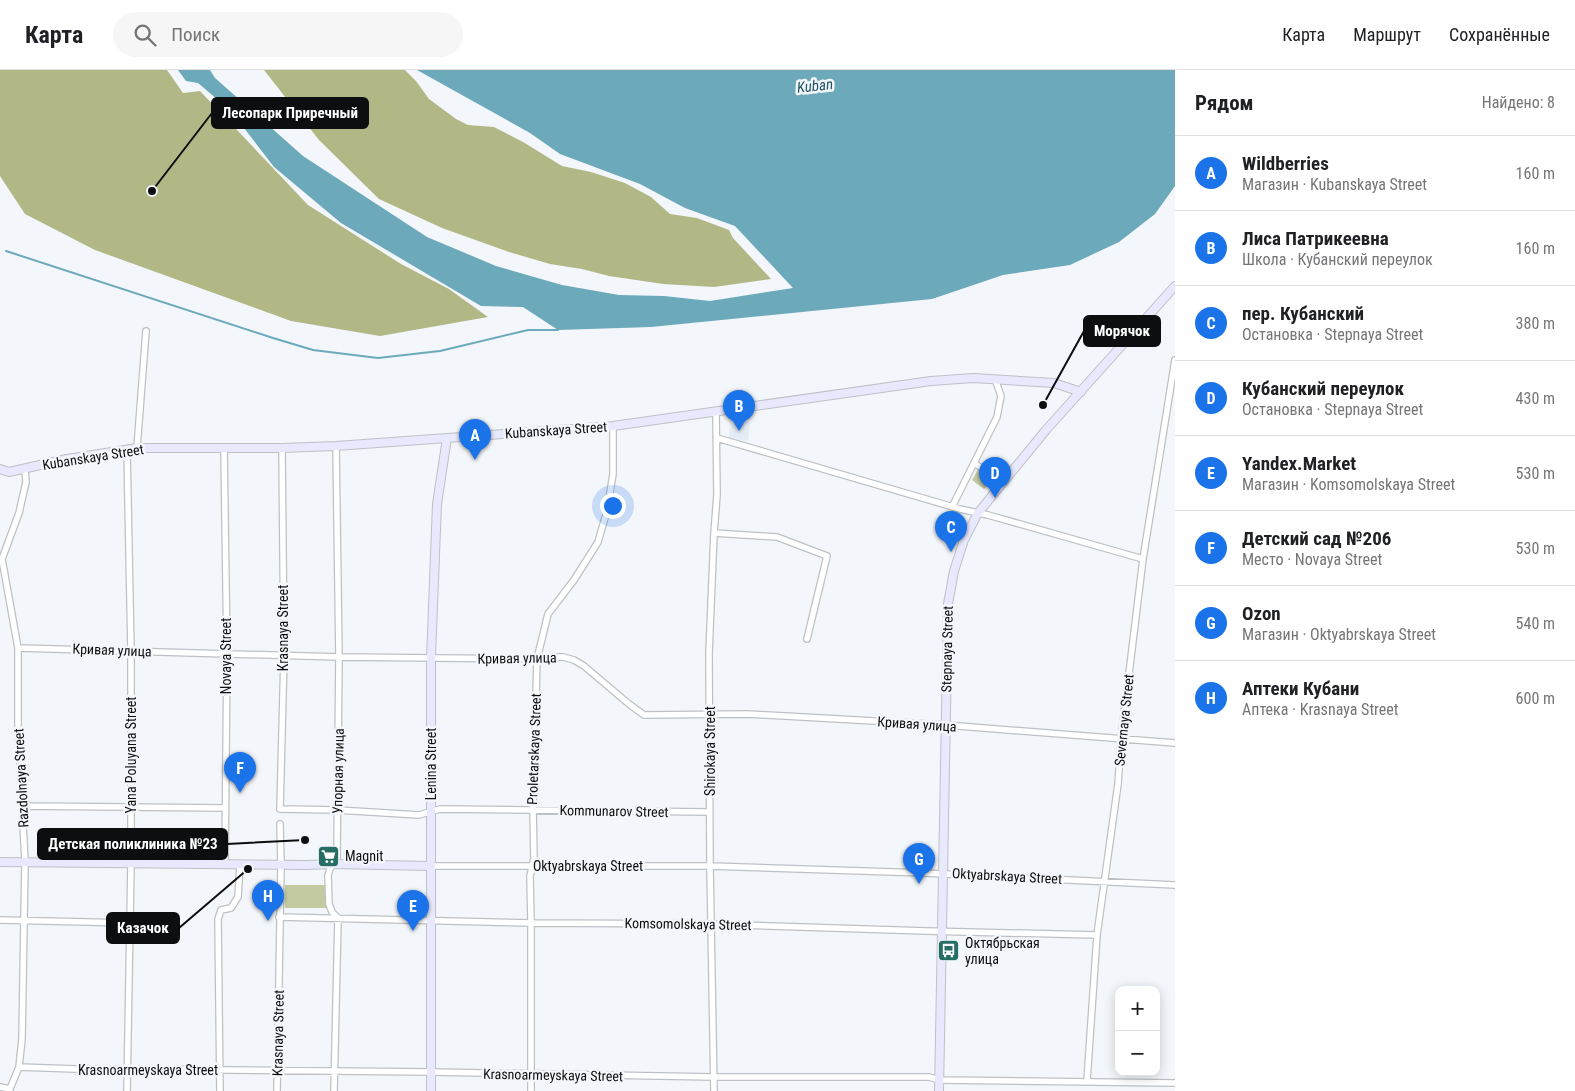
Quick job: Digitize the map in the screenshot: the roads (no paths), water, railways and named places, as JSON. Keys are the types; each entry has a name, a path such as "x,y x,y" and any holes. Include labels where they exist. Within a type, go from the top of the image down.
{"street":[{"name":"Stepnaya Street","path":"939,1091 948,604 954,571 964,540 978,513 1046,430 1175,286"},
{"path":"137,448 146,331"},
{"name":"Severnaya Street","path":"1087,1081 1097,935 1118,784 1121,739 1143,559 1175,360"},
{"name":"Kubanskaya Street","path":"0,469 9,472 67,459 137,448 336,446 613,426 931,381 972,378 1054,384 1080,392"},
{"path":"952,507 997,417 1001,396 995,379"},
{"name":"Shirokaya Street","path":"714,1091 709,653 717,495 716,411"},
{"name":"Proletarskaya Street","path":"531,1091 532,922 530,876 534,859 533,810 537,659 548,614 574,580 598,542 608,511 613,474 613,426"},
{"name":"Lenina Street","path":"431,1091 431,658 437,504 447,438"},
{"path":"717,438 952,507 988,514 1143,559"},
{"name":"Упорная улица","path":"334,1091 338,918 332,912 329,904 328,875 337,857 339,657 336,446"},
{"name":"Novaya Street","path":"224,448 227,654 225,864"},
{"name":"Krasnaya Street","path":"280,809 284,656 282,448"},
{"name":"Yana Poluyana Street","path":"127,450 131,651 127,1091"},
{"path":"974,463 1004,482"},
{"name":"Razdolnaya Street","path":"9,1090 19,1067 22,1039 25,862 18,726 18,648 1,560 19,513 26,482 25,469"},
{"path":"714,533 777,537 827,556 807,639"},
{"name":"Кривая улица","path":"18,648 339,657 537,659 556,657 574,660 584,666 644,715 748,714 946,725 1175,743"},
{"path":"22,806 225,808"},
{"name":"Kommunarov Street","path":"280,809 419,815 440,809 710,812"},
{"name":"Krasnaya Street","path":"277,1091 280,824"},
{"name":"Oktyabrskaya Street","path":"0,862 430,866 710,866 1175,885"},
{"path":"220,1091 218,919 221,910 231,908 238,897 240,864"},
{"name":"Komsomolskaya Street","path":"279,917 712,924 1097,935"},
{"path":"0,920 130,923"},
{"name":"Krasnoarmeyskaya Street","path":"19,1067 75,1070 277,1070 714,1077 929,1077 940,1080 1175,1083"},
{"path":"0,1087 9,1090"}],"water":[{"name":"Kuban","path":"178,70 210,70 215,78 303,156 427,237 496,266 562,285 619,295 664,296 710,301 793,288 735,226 685,208 640,184 560,154 530,133 417,70 1175,70 1175,186 1155,214 1119,242 1070,265 1003,275 932,299 651,327 558,330 523,307 481,306 341,223 274,167 231,111 198,83 186,81"}],"waterway":[{"path":"6,251 313,350 378,358 440,351 528,330 558,330"}],"place":[{"name":"Лесопарк Приречный","path":"152,191"},
{"name":"Морячок","path":"1043,405"},
{"name":"Лиса Патрикеевна","path":"739,431"},
{"name":"Wildberries","path":"475,460"},
{"name":"Кубанский переулок","path":"995,498"},
{"name":"пер. Кубанский","path":"951,552"},
{"name":"Детский сад №206","path":"240,793"},
{"name":"Детская поликлиника №23","path":"305,840"},
{"name":"Magnit","path":"329,856"},
{"name":"Казачок","path":"248,869"},
{"name":"Ozon","path":"919,884"},
{"name":"Аптеки Кубани","path":"268,921"},
{"name":"Yandex.Market","path":"413,931"},
{"name":"Октябрьская улица","path":"949,951"}]}
